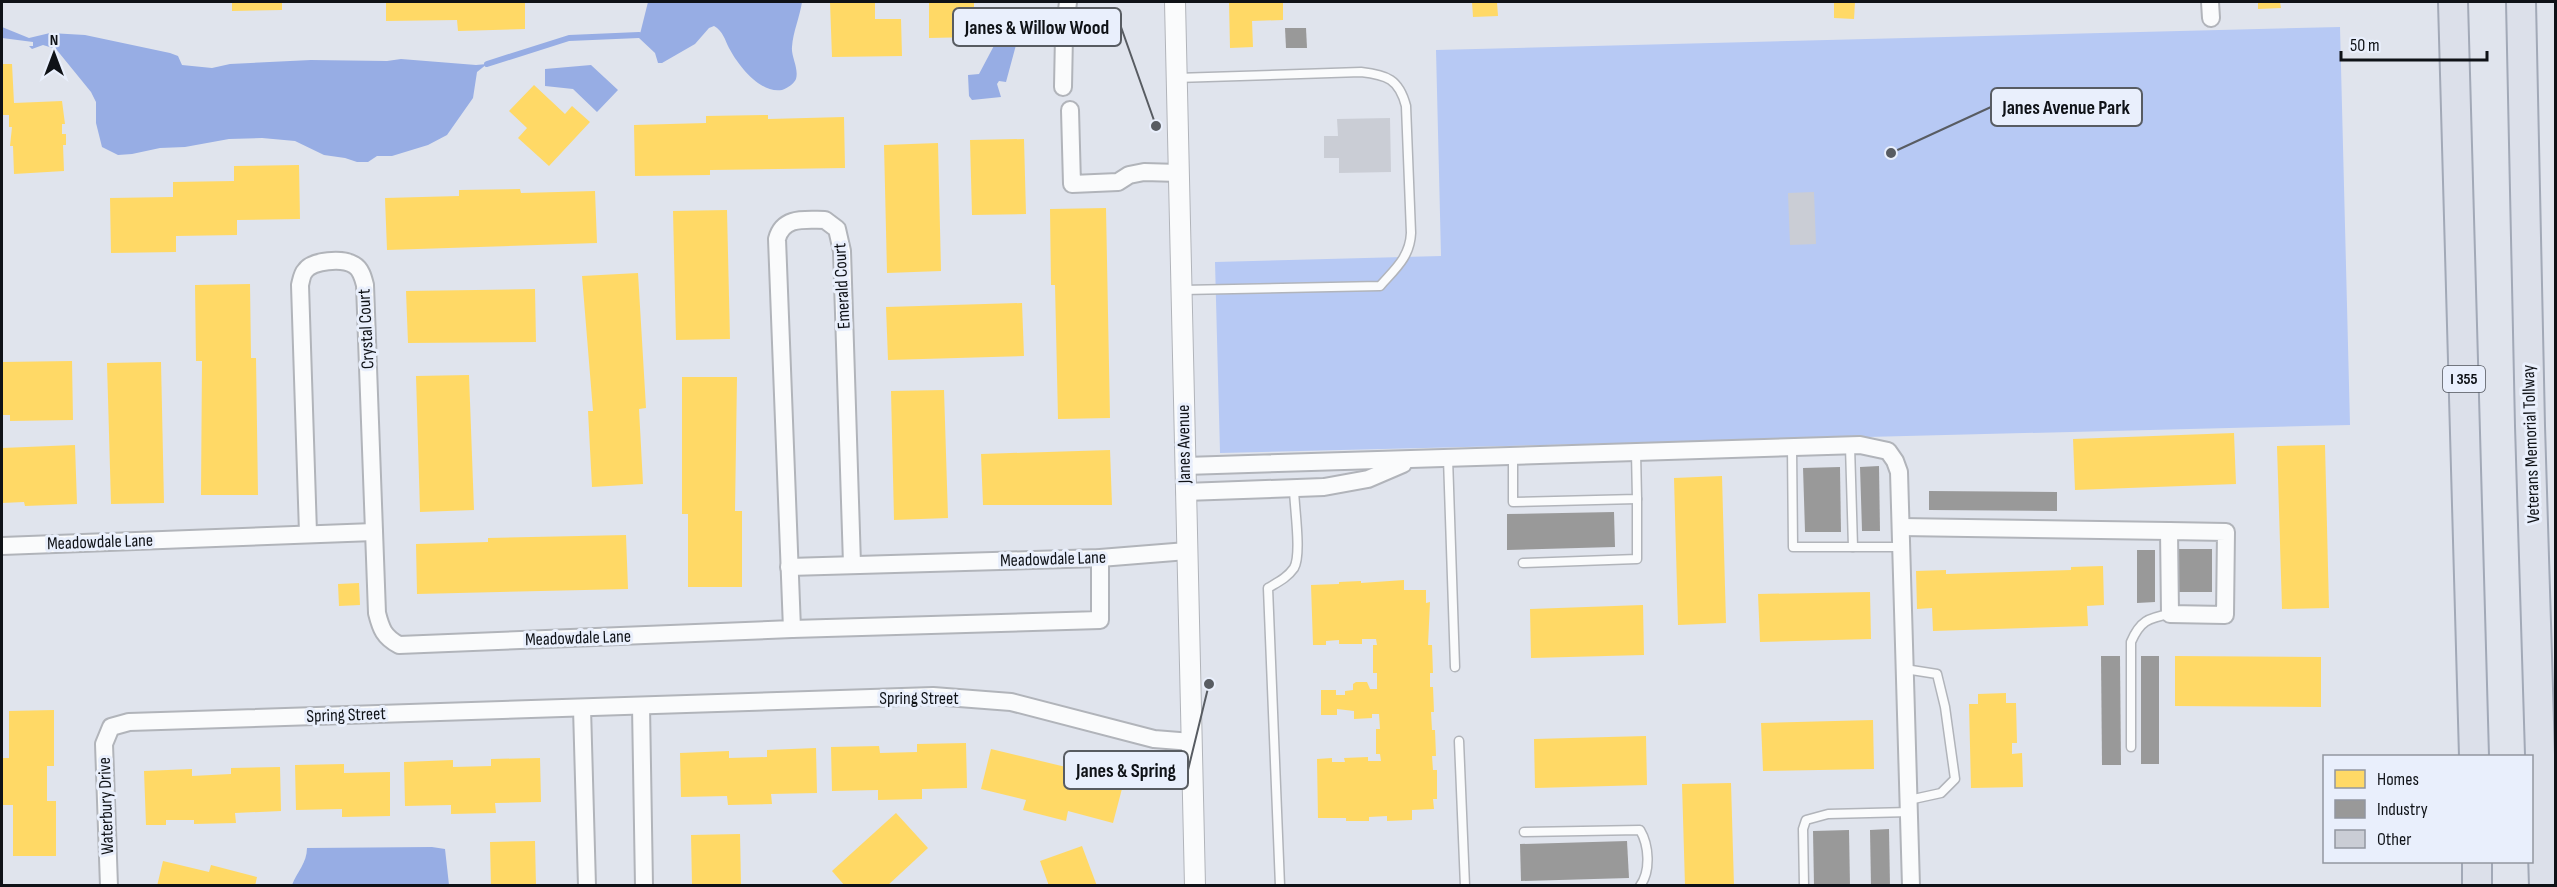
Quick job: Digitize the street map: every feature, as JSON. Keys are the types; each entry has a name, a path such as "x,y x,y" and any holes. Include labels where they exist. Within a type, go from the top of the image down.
{"highway":[{"name":"I 355","path":"2453,2 2474,755"},
{"name":"Veterans Memorial Tollway","path":"2521,2 2530,426 2544,885"},
{"path":"2477,863 2477,885"}],"street":[{"path":"1063,87 1064,35 1068,2"},
{"name":"Janes Avenue","path":"1175,2 1195,885"},
{"path":"1070,110 1072,184 1118,182 1129,175 1144,172 1179,173"},
{"name":"Emerald Court","path":"789,567 777,239 781,228 792,221 825,220 837,229 840,238 852,564"},
{"name":"Crystal Court","path":"308,533 300,285 304,271 314,263 342,261 353,264 360,270 365,285 374,532"},
{"path":"1185,466 1850,446 1876,447 1888,451 1895,460 1899,472 1911,885"},
{"path":"1185,492 1324,487 1368,479 1413,460"},
{"path":"1901,527 2169,531 2226,532 2225,615 2170,614 2169,531"},
{"name":"Meadowdale Lane","path":"2,546 374,532 377,613 381,630 388,639 399,645 792,629 1100,620 1100,558"},
{"name":"Meadowdale Lane","path":"789,567 1100,558 1187,551"},
{"path":"789,567 792,629"},
{"name":"Spring Street","path":"111,727 129,722 921,696 966,697 1021,704 1154,739 1192,742"},
{"path":"641,706 644,885"},
{"path":"582,708 587,885"},
{"name":"Waterbury Drive","path":"109,885 104,744 111,727"}],"lane":[{"path":"1176,78 1361,72 1381,74 1395,82 1402,92 1406,106 1411,233 1411,247 1406,258 1380,286 1181,291"},
{"path":"1850,446 1853,547"},
{"path":"1792,448 1793,547 1902,547"},
{"path":"1523,562 1637,559 1636,452"},
{"path":"1513,456 1513,502 1636,499"},
{"path":"1448,458 1455,667"},
{"path":"1280,885 1268,588 1284,579 1295,566 1297,554 1294,488"},
{"path":"2132,747 2131,642 2138,627 2151,617 2170,614"},
{"path":"1804,885 1803,829 1806,820 1828,814 1910,806 1941,793 1955,779 1945,707 1937,674 1905,669"},
{"path":"1459,741 1465,885"},
{"path":"1524,832 1640,830 1646,840 1647,869 1640,885"}],"shaded area":[{"path":"648,2 802,2 792,47 796,79 782,90 766,88 758,83 738,62 722,33 714,26 709,28 695,44 662,63 658,63 655,53 639,38"},
{"path":"2,27 29,38 50,33 85,35 170,53 178,56 182,65 212,68 230,64 311,60 387,61 401,59 487,64 477,72 473,98 447,135 428,145 392,156 377,156 368,162 324,155 295,141 262,138 229,139 118,155 102,147 96,123 96,102 91,92 56,49 43,45 32,49 29,46 33,46 33,42 2,38"},
{"path":"2340,27 2350,425 1220,453 1215,262 1441,256 1436,50"},
{"path":"997,40 1016,45 1006,82 999,81 997,84 1001,97 972,100 969,96 968,75 979,74"},
{"path":"591,65 618,90 597,112 573,89 545,86 545,69"},
{"path":"432,847 445,849 449,885 292,885 304,863 307,848"}],"building: Homes":[{"path":"232,2 282,2 282,10 232,11"},
{"path":"386,2 525,2 525,29 458,31 457,20 386,21"},
{"path":"830,2 875,2 875,19 901,19 902,56 832,57"},
{"path":"929,2 974,2 974,37 929,38"},
{"path":"1229,2 1283,2 1283,20 1252,21 1253,47 1230,48"},
{"path":"1472,2 1497,2 1498,16 1473,17"},
{"path":"1834,2 1855,2 1854,19 1834,18"},
{"path":"2258,2 2280,2 2281,8 2258,9"},
{"path":"2,64 12,64 14,103 62,101 65,124 62,124 62,134 66,134 66,145 63,145 64,171 14,174 13,146 10,146 12,127 9,127 9,115 2,115"},
{"path":"534,85 565,114 572,106 590,122 549,166 518,138 527,128 509,111"},
{"path":"768,115 768,119 844,117 845,168 710,170 710,175 635,176 634,125 706,123 706,116"},
{"path":"1024,139 1026,214 972,215 970,140"},
{"path":"938,143 941,271 887,273 884,145"},
{"path":"299,165 300,219 237,220 237,235 176,236 176,252 111,253 110,198 173,197 173,182 234,181 234,166"},
{"path":"520,189 521,193 595,191 597,243 387,250 385,198 459,196 459,190"},
{"path":"1106,208 1110,418 1058,419 1055,285 1051,285 1050,209"},
{"path":"727,210 730,339 676,340 673,211"},
{"path":"638,273 646,408 639,409 643,484 592,487 588,411 593,411 582,276"},
{"path":"250,284 251,358 256,358 258,495 201,495 202,361 196,361 195,285"},
{"path":"535,289 536,342 408,343 406,291"},
{"path":"1022,303 1024,356 888,360 886,307"},
{"path":"72,361 73,420 10,421 10,415 2,415 2,362"},
{"path":"161,362 164,503 111,504 107,363"},
{"path":"469,375 474,510 420,512 416,376"},
{"path":"682,377 737,377 735,511 742,511 742,587 688,587 688,514 682,514"},
{"path":"944,390 948,518 894,520 891,391"},
{"path":"2234,433 2236,484 2075,490 2073,439"},
{"path":"75,445 77,504 25,506 24,502 2,503 2,448"},
{"path":"2325,445 2329,608 2282,609 2277,446"},
{"path":"1110,450 1112,505 983,505 981,454"},
{"path":"1722,476 1726,623 1678,625 1674,478"},
{"path":"626,535 628,589 417,594 416,544 488,542 488,538"},
{"path":"2103,566 2104,605 2087,606 2088,626 1933,631 1932,608 1917,609 1916,571 1946,570 1946,574 2071,570 2071,567"},
{"path":"1404,580 1404,590 1426,590 1426,603 1430,602 1428,645 1432,645 1433,673 1430,673 1430,687 1433,687 1434,712 1431,712 1432,730 1435,730 1436,756 1432,756 1433,770 1437,770 1437,799 1433,799 1434,809 1412,810 1412,820 1387,821 1387,816 1369,817 1369,821 1318,818 1317,759 1332,758 1332,762 1345,762 1344,758 1368,757 1368,761 1381,761 1380,754 1376,754 1376,729 1380,729 1379,714 1372,714 1372,718 1354,719 1354,711 1337,709 1337,715 1321,715 1321,690 1336,690 1336,695 1345,695 1345,691 1353,690 1353,684 1356,682 1367,682 1370,689 1377,689 1377,673 1373,673 1373,645 1377,645 1376,639 1362,639 1362,644 1339,644 1339,640 1326,641 1326,645 1313,645 1311,585"},
{"path":"359,583 360,605 339,606 338,584"},
{"path":"1870,592 1871,639 1760,642 1758,594"},
{"path":"1643,605 1644,655 1531,658 1530,609"},
{"path":"2175,656 2321,657 2321,707 2175,706"},
{"path":"2006,693 2006,703 2016,703 2017,743 2012,743 2012,754 2022,753 2023,787 1971,788 1969,704 1978,704 1978,694"},
{"path":"54,710 54,766 47,766 47,801 56,801 56,856 13,856 13,805 2,805 2,758 9,758 9,711"},
{"path":"1873,720 1874,769 1763,771 1761,723"},
{"path":"1646,736 1647,785 1535,788 1534,739"},
{"path":"966,743 967,788 922,789 922,799 878,800 878,790 832,791 831,747 879,746 880,753 917,752 917,744"},
{"path":"816,748 817,793 771,794 772,804 728,805 727,796 681,797 680,753 729,751 729,758 767,757 767,750"},
{"path":"991,749 1124,781 1113,823 1068,811 1066,821 1023,810 1026,800 981,789"},
{"path":"540,758 541,802 495,803 496,813 451,814 451,805 405,806 404,762 453,760 453,767 491,766 491,759"},
{"path":"344,764 344,773 390,772 390,816 342,817 342,809 296,810 295,765"},
{"path":"280,767 281,811 235,813 236,823 194,824 194,820 166,820 166,825 146,825 144,771 192,769 192,776 231,774 231,768"},
{"path":"1731,783 1734,886 1685,886 1682,784"},
{"path":"896,813 928,848 887,886 845,886 832,871"},
{"path":"740,834 741,886 692,884 691,835"},
{"path":"535,841 536,886 491,886 490,842"},
{"path":"1082,846 1097,886 1049,886 1040,861"},
{"path":"163,861 209,872 211,865 257,877 255,886 157,886"}],"building: Industry":[{"path":"1285,28 1306,28 1307,48 1286,48"},
{"path":"1879,466 1880,531 1862,531 1860,467"},
{"path":"1840,467 1841,532 1805,532 1803,468"},
{"path":"1929,491 2057,492 2057,511 1929,510"},
{"path":"1614,512 1615,547 1507,550 1507,514"},
{"path":"2176,549 2212,549 2212,592 2175,592"},
{"path":"2137,550 2155,550 2155,602 2137,603"},
{"path":"2101,656 2120,656 2121,765 2102,765"},
{"path":"2141,656 2159,656 2159,764 2141,764"},
{"path":"1889,829 1890,886 1871,886 1870,830"},
{"path":"1849,830 1850,886 1814,886 1813,831"},
{"path":"1627,841 1629,878 1521,881 1520,844"}],"building: Other":[{"path":"1390,118 1391,172 1339,173 1339,158 1324,158 1324,136 1338,136 1337,119"},
{"path":"1814,192 1816,244 1790,245 1788,193"}],"waterway":[{"path":"487,64 569,38 639,35"}],"place":[{"name":"Janes & Willow Wood","path":"1156,126"},
{"name":"Janes Avenue Park","path":"1891,153"},
{"name":"Janes & Spring","path":"1209,684"}]}
